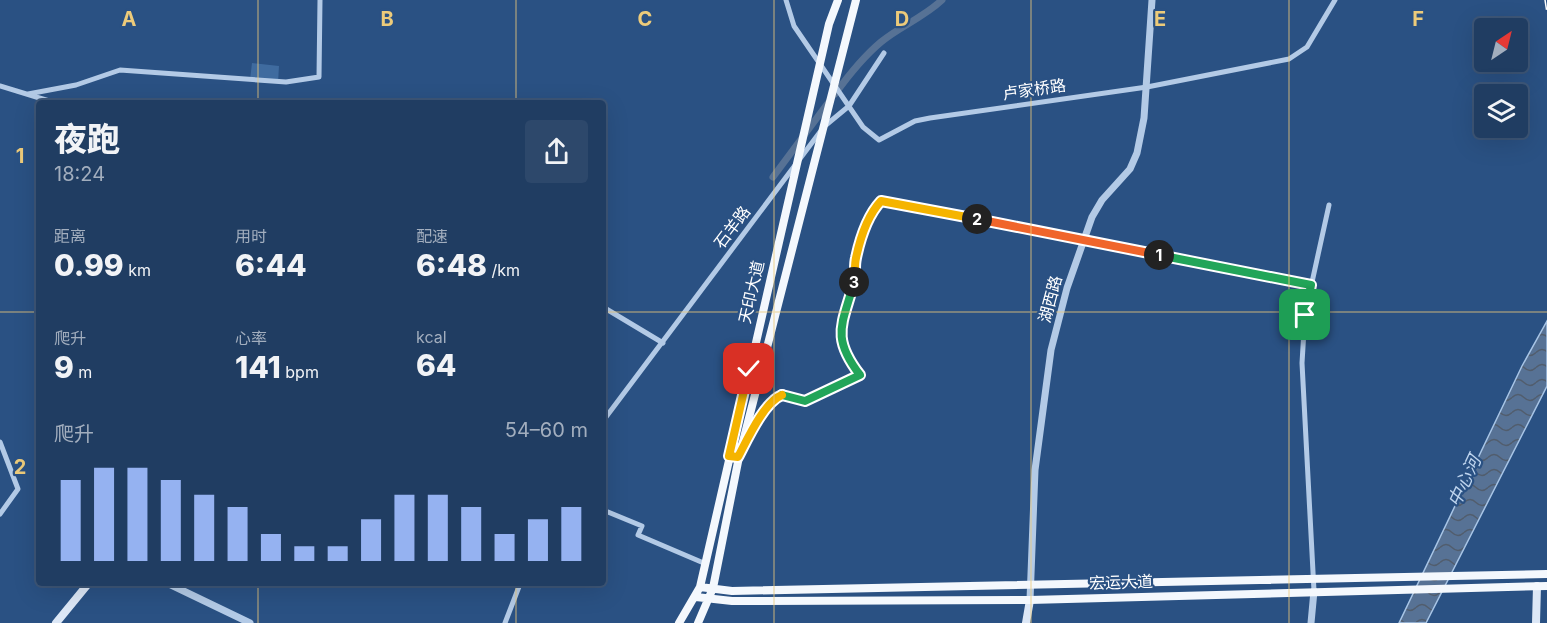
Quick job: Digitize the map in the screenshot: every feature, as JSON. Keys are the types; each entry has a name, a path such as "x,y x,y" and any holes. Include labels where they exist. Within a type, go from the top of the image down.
{"main road":[{"name":"天印大道","path":"679,623 696,597 706,564 829,24 838,0"},
{"name":"天印大道","path":"698,623 713,588 738,457 856,0"},
{"path":"729,456 738,457"},
{"name":"宏运大道","path":"700,587 732,591 1547,574"},
{"path":"56,623 84,586"},
{"path":"1536,623 1537,586"},
{"name":"宏运大道","path":"696,597 710,599 1030,600 1547,586"},
{"name":"湖西路","path":"1026,623 1030,600"}],"street":[{"path":"28,94 76,85 120,70 285,82 319,77 320,0"},
{"name":"卢家桥路","path":"786,0 794,26 863,127 879,140 915,121 930,118 1147,87 1290,59 1307,47 1335,0"},
{"name":"湖西路","path":"1030,600 1035,470 1053,340 1082,240 1102,200 1130,169 1137,153 1147,87 1152,0"},
{"name":"石羊路","path":"606,417 831,118 849,106 884,52"},
{"path":"0,86 47,100"},
{"path":"738,457 748,436 774,398 784,394 805,401 860,375 845,356 840,337 855,275 856,258 873,209 881,201 1311,285"},
{"path":"1311,623 1314,591 1302,363 1305,315 1329,205"},
{"path":"606,309 663,343"},
{"path":"0,442 18,489 0,514"},
{"path":"606,511 642,526 638,535 706,564"},
{"path":"173,586 250,623"},
{"path":"506,623 519,586"}],"shaded area":[{"path":"252,63 279,66 278,83 250,80"}],"water":[{"path":"1547,321 1547,386 1426,623 1399,623 1522,366"}],"waterway":[{"path":"835,94 874,48 942,0"},
{"path":"773,177 828,103"}],"railway":[{"path":"1545,0 1547,13"}],"route":[{"path":"749,369 729,456 738,457 748,436 774,398 784,394 805,401 860,375 845,356 840,337 855,275 856,258 873,209 881,201 892,201 1311,285 1305,315"}],"water label":[{"name":"中心河","path":"1464,481"}]}
